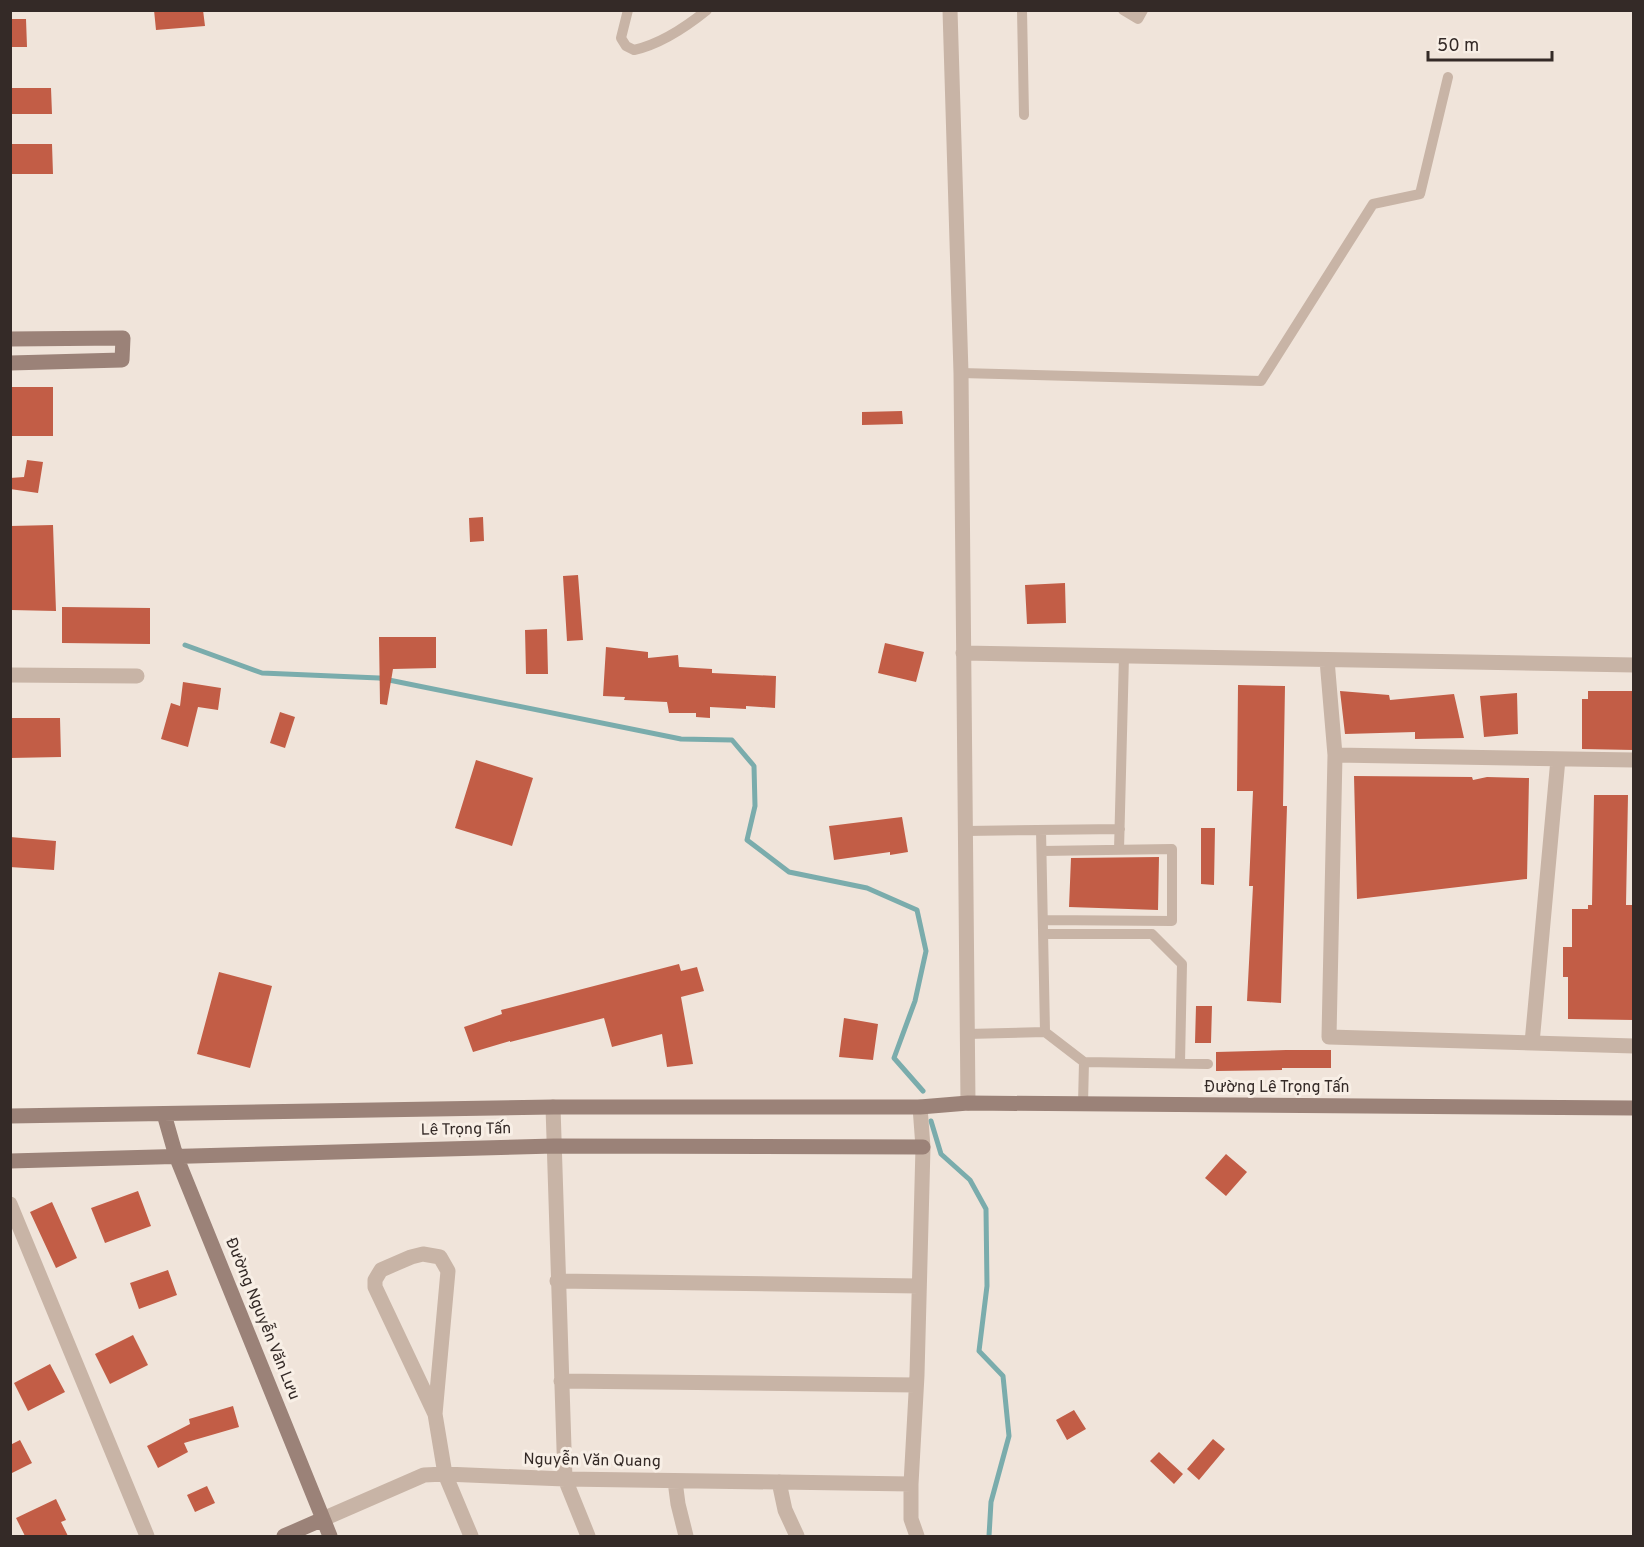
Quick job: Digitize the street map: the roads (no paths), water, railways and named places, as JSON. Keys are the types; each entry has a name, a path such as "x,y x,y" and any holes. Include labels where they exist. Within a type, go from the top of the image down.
{"street":[{"path":"950,10 961,373 968,1104"},
{"path":"10,339 123,338 122,360 10,363"},
{"path":"963,653 1634,665"},
{"path":"1327,660 1335,755 1329,1037 1634,1046"},
{"path":"10,675 137,676"},
{"path":"1335,755 1634,760"},
{"path":"1532,1043 1558,759"},
{"name":"Đường Lê Trọng Tấn","path":"920,1107 968,1104 1083,1104 1634,1108"},
{"path":"553,1107 565,1479 588,1536"},
{"name":"Lê Trọng Tấn","path":"10,1116 553,1107 920,1107"},
{"path":"917,1536 911,1519 911,1484 919,1286 922,1147 920,1107"},
{"name":"Đường Nguyễn Văn Lưu","path":"164,1114 176,1156 330,1536"},
{"name":"Lê Trọng Tấn","path":"10,1161 554,1146 922,1147"},
{"path":"10,1204 147,1536"},
{"path":"435,1414 375,1287 375,1280 381,1270 423,1254 440,1257 448,1271 435,1414 445,1474 471,1536"},
{"path":"557,1281 919,1286"},
{"path":"561,1381 916,1385"},
{"name":"Nguyễn Văn Quang","path":"284,1536 424,1475 911,1484"},
{"path":"675,1481 686,1536"},
{"path":"779,1482 785,1510 797,1536"}],"lane":[{"path":"628,10 621,38 626,46 634,50 654,44 689,24 707,10"},
{"path":"1022,10 1024,115"},
{"path":"1123,10 1138,19 1143,10"},
{"path":"961,373 1261,381 1373,204 1420,194 1448,77"},
{"path":"1119,850 1124,656"},
{"path":"966,831 1120,829"},
{"path":"1041,830 1045,1032"},
{"path":"1042,851 1172,849 1172,921 1043,920"},
{"path":"1043,934 1152,934 1182,964 1180,1063"},
{"path":"967,1034 1045,1032 1084,1062 1208,1064"},
{"path":"1083,1104 1084,1062"}],"waterway":[{"path":"185,645 262,673 379,678 681,739 732,740 754,766 755,806 747,840 789,872 867,888 917,910 926,951 915,1001 894,1058 923,1091"},
{"path":"931,1121 941,1154 970,1180 986,1209 987,1286 979,1351 1003,1376 1009,1436 991,1502 989,1536"}]}
